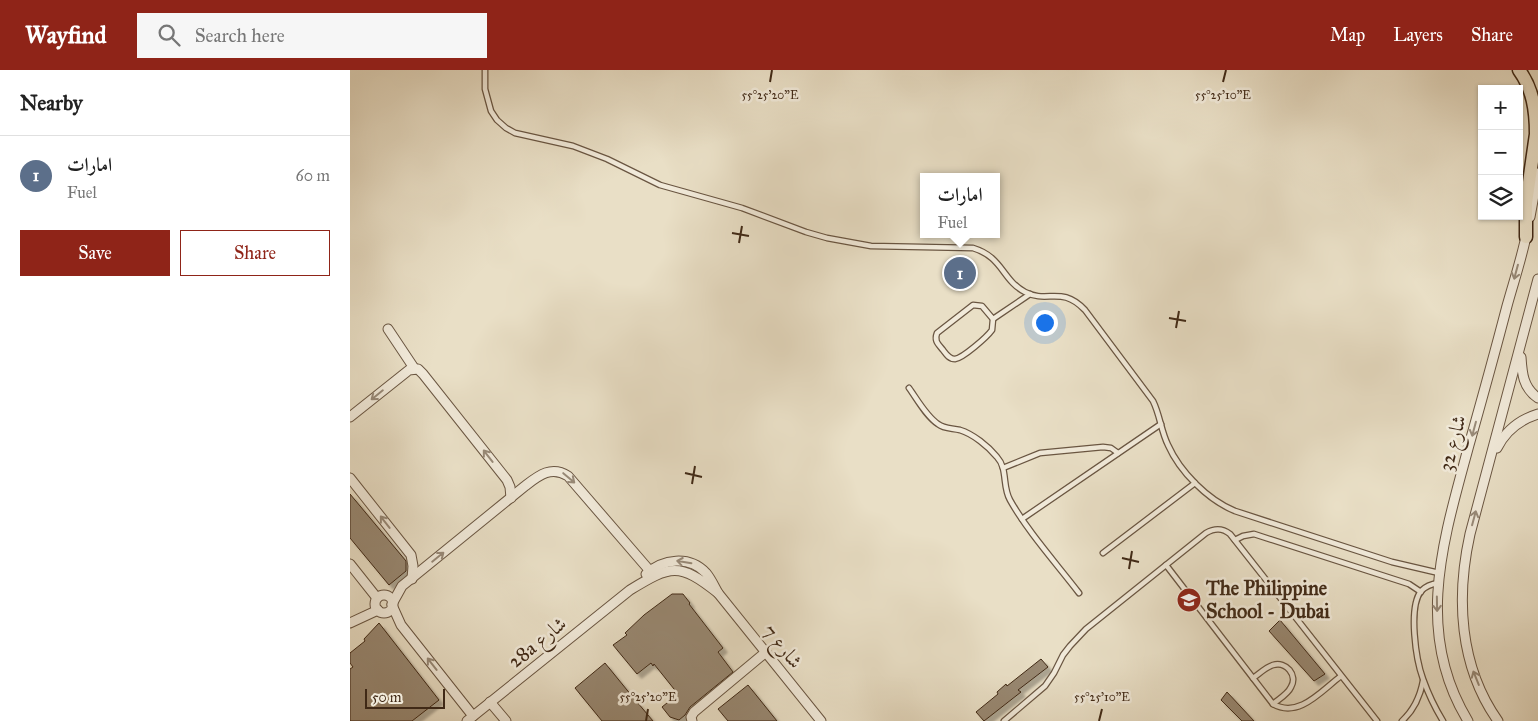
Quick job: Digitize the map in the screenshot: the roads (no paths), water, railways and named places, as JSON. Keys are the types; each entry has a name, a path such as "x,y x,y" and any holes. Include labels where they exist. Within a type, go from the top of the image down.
{"main road":[{"path":"1519,70 1532,97 1536,122 1525,214 1526,237"}],"street":[{"name":"شارع 32","path":"1468,721 1455,694 1441,647 1438,622 1439,573 1450,518 1526,237 1538,173"},
{"name":"شارع 32","path":"1498,721 1483,694 1473,669 1462,615 1461,588 1464,561 1538,279"},
{"path":"388,329 414,368 423,374 507,480 511,498"},
{"path":"1520,348 1523,378 1527,387 1538,398"},
{"path":"350,416 414,368"},
{"path":"1490,461 1507,432 1524,420 1538,414"},
{"path":"350,623 381,611 388,611 399,589 412,578 544,473 554,471 565,474 650,571"},
{"path":"350,478 411,555 413,566 412,578"},
{"name":"28a شارع","path":"470,719 630,590 650,571 670,561 689,562 706,573 718,593"},
{"path":"350,564 377,598"},
{"name":"28a شارع","path":"630,590 652,577 672,570 692,574 718,593"},
{"name":"شارع 7","path":"718,593 822,721"},
{"path":"401,625 381,611 375,604 377,598 387,595 392,600 401,625 470,719"},
{"path":"692,721 694,712 766,652"},
{"path":"490,702 506,721"}],"lane":[{"path":"485,70 485,89 491,111 497,120 515,133 573,146 660,185 742,208 827,238 871,246 980,250 994,258 1019,288 1030,294 1065,296 1080,304 1152,401 1173,454 1195,483 1214,500 1235,511 1392,562 1439,573"},
{"path":"993,319 1030,294"},
{"path":"973,305 982,306 993,319 994,327 990,333 958,358 954,359 947,355 936,341 939,330 973,305"},
{"path":"909,388 935,422 945,428 957,429 969,434 995,455 1003,468 1008,495 1022,519 1079,593"},
{"path":"1022,519 1161,424"},
{"path":"1003,468 1046,452 1103,446 1112,448 1118,453"},
{"path":"1103,553 1195,483"},
{"path":"1004,721 1045,686 1063,655 1078,637 1210,530 1221,529 1226,531 1235,540 1376,721"},
{"path":"1235,540 1254,534 1409,584 1421,592"},
{"path":"1166,565 1273,704 1286,709 1300,707 1341,676"},
{"path":"1438,583 1425,587 1416,605 1415,643 1423,680 1443,721"},
{"path":"1253,678 1275,664 1285,666 1288,669 1293,678 1291,687 1273,704"},
{"path":"1402,721 1417,702 1423,680"}],"place":[{"name":"امارات","path":"960,273"},
{"name":"The Philippine School - Dubai","path":"1189,600"}]}
